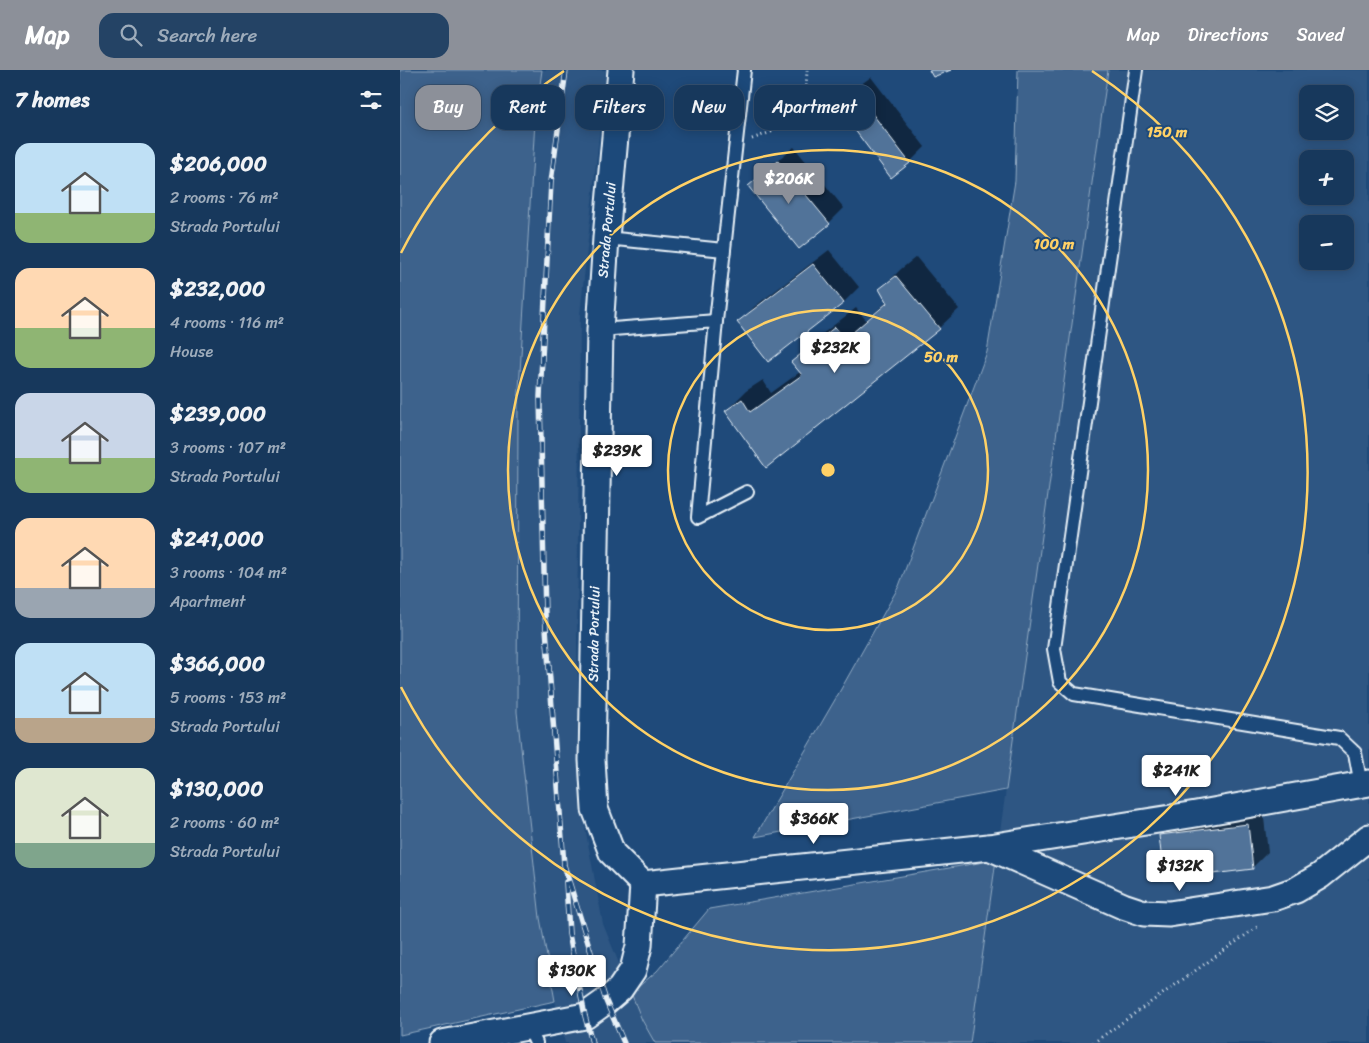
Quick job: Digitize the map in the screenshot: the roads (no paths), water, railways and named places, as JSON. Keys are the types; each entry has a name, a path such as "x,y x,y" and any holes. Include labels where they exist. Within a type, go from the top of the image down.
{"street":[{"name":"Strada Portului","path":"621,70 600,330 592,760 595,809 612,853 643,884"},
{"path":"442,1043 532,1035 585,1016 620,989 633,970 639,946 643,884 989,847 1196,814 1365,784"},
{"path":"989,847 1123,906 1144,913 1169,914 1274,898 1296,890 1320,876 1369,837"}],"lane":[{"path":"744,70 716,321 698,517 747,492"},
{"path":"1136,70 1054,649 1060,682 1074,694 1339,738 1355,753 1365,784"},
{"path":"606,238 724,250"},
{"path":"600,330 716,321"}],"railway":[{"path":"566,70 551,182 540,397 545,615 564,865 606,1001 624,1043"},
{"path":"566,882 569,934 592,1043"}]}
